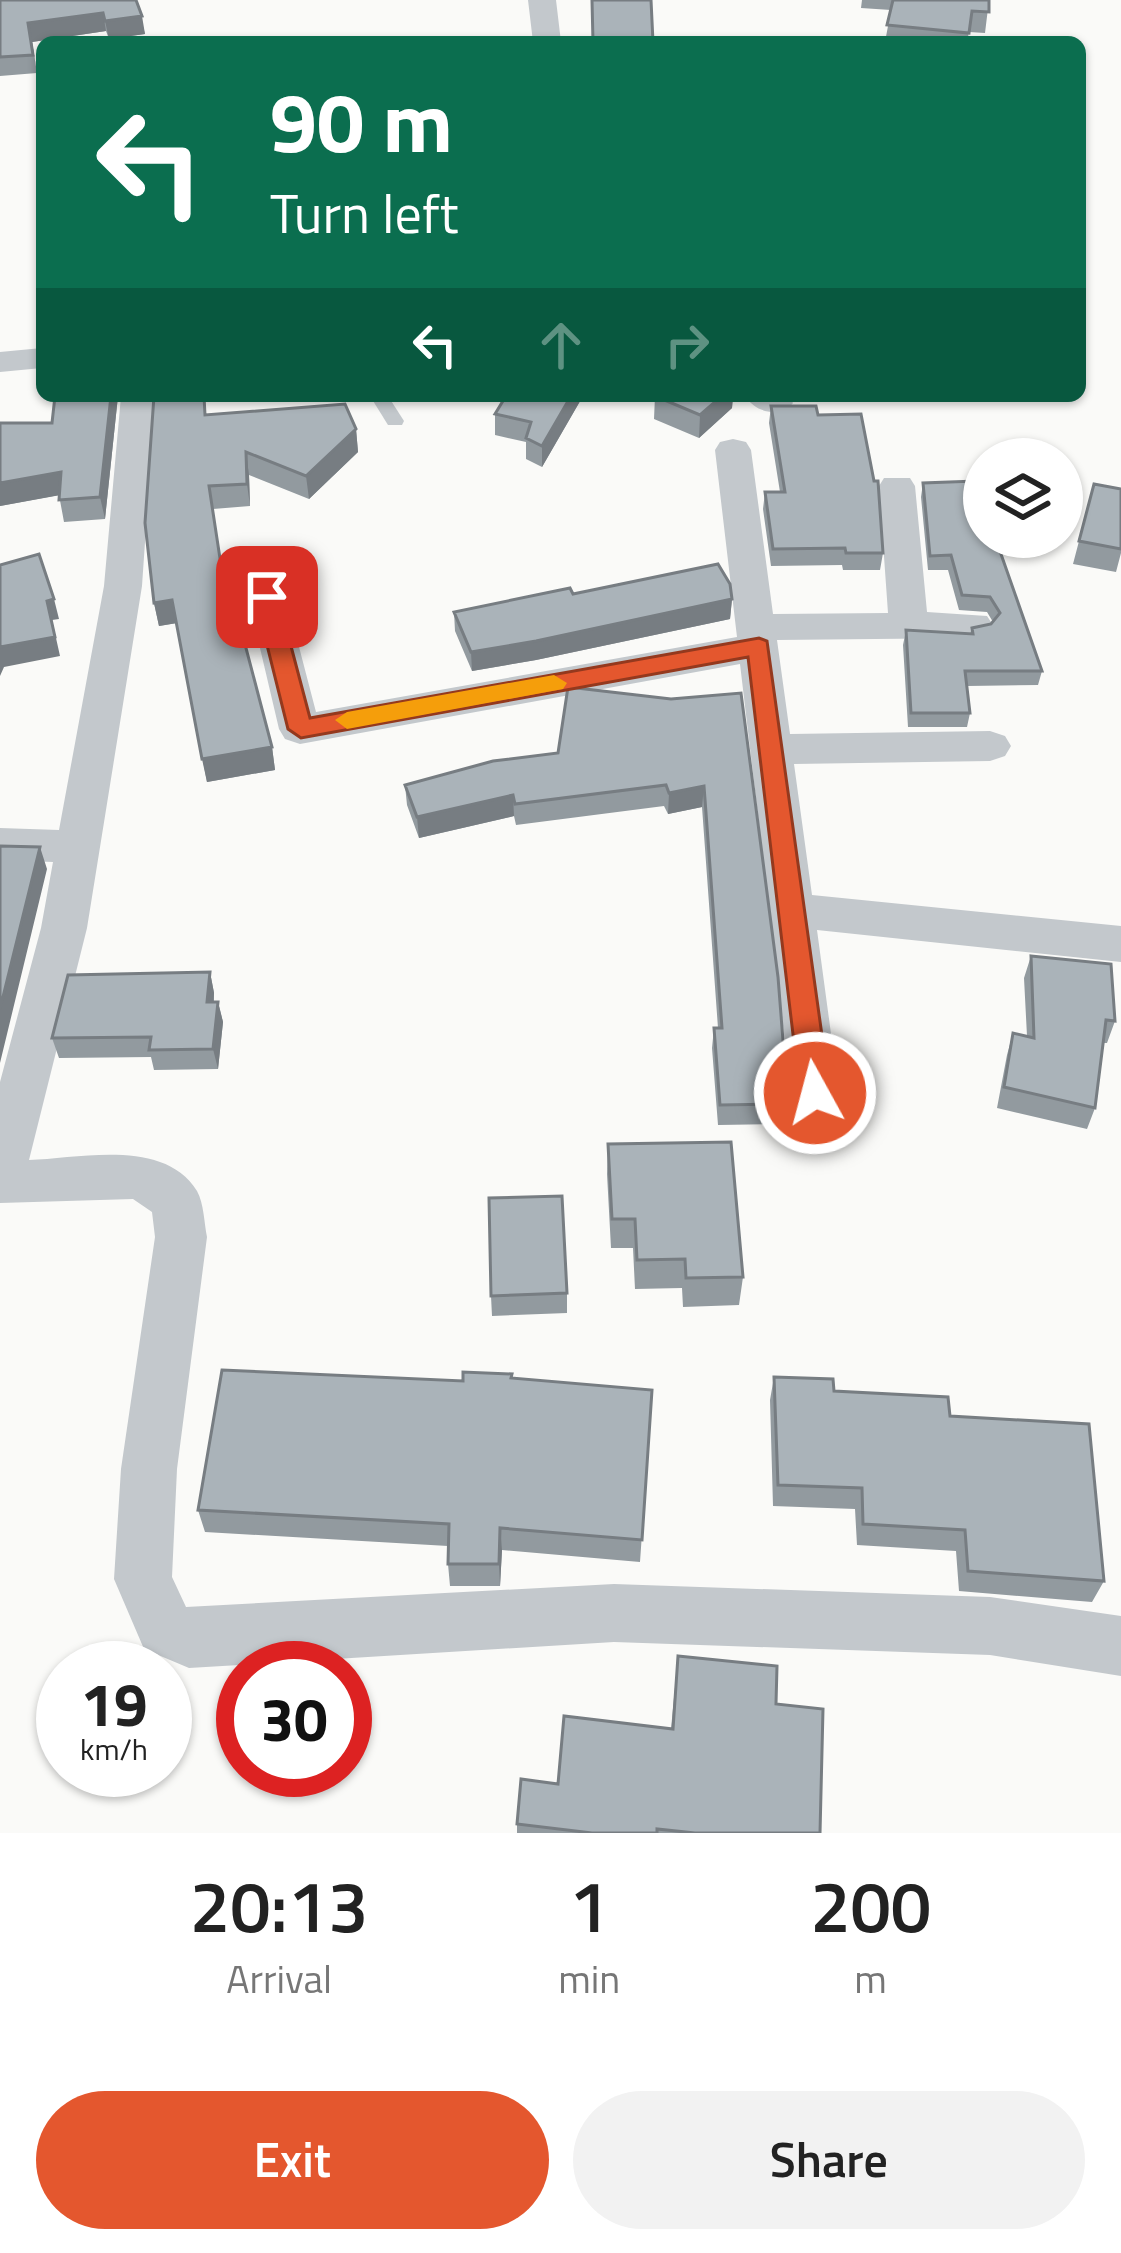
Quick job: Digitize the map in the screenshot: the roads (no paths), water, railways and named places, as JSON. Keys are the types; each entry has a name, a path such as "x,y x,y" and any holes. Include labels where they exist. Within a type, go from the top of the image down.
{"street":[{"path":"542,0 546,36"},
{"path":"0,362 36,359"},
{"path":"138,402 129,546 64,928 0,1179 142,1177 176,1202 181,1237 148,1469 142,1580 164,1628 189,1638 614,1613 990,1626 1121,1646"},
{"path":"733,450 815,1093"},
{"path":"897,487 909,625"},
{"path":"267,597 301,729 757,637 973,625"},
{"path":"771,749 990,746"},
{"path":"0,844 78,847"},
{"path":"792,910 1121,944"}],"lane":[{"path":"383,402 395,421"}]}
